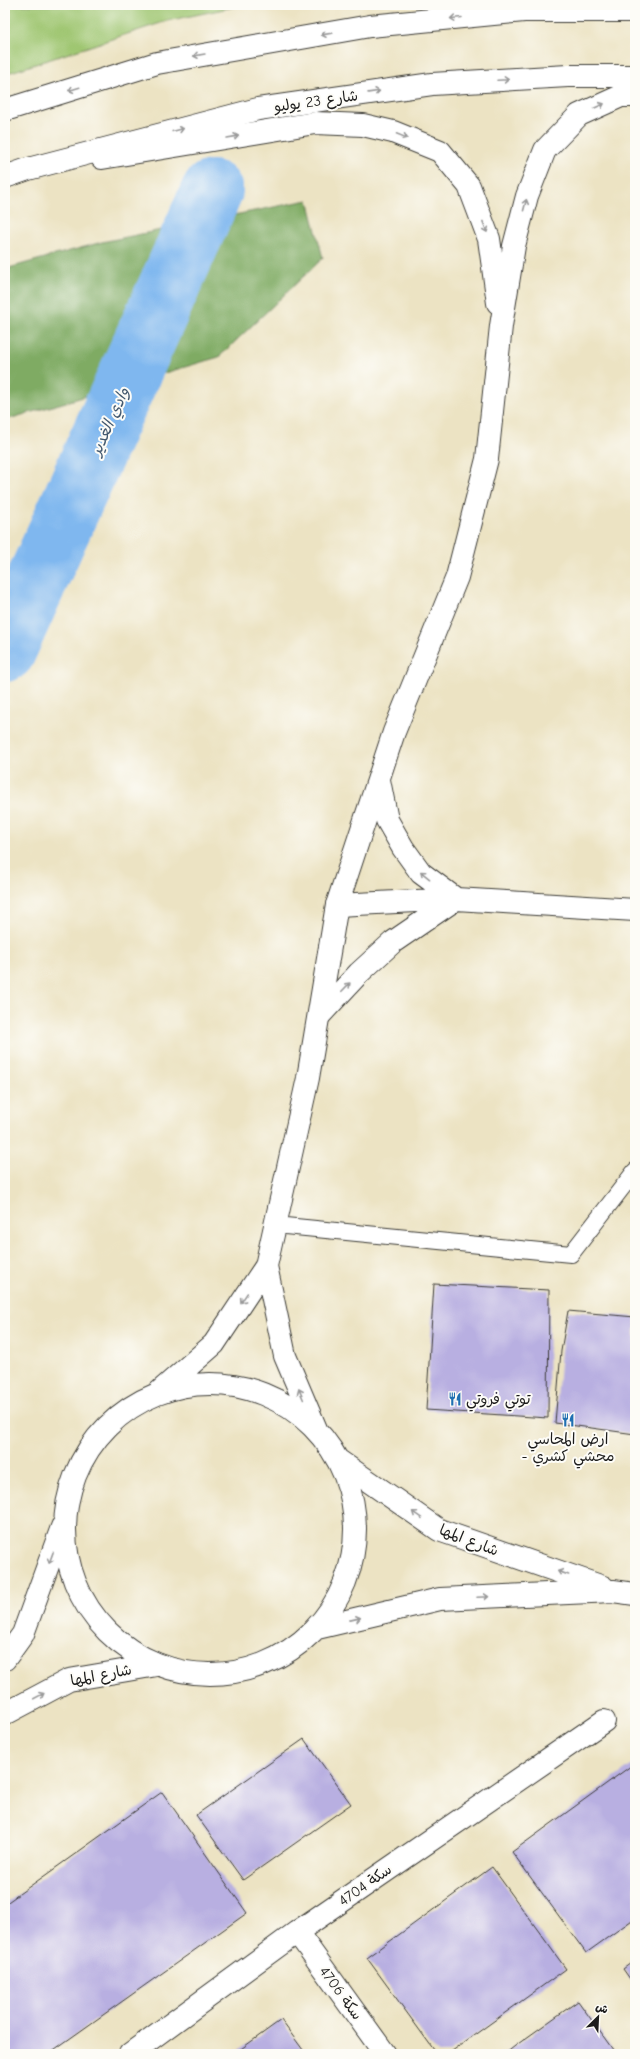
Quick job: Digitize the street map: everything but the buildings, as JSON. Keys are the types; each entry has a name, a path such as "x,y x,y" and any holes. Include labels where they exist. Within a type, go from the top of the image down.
{"street":[{"path":"5,110 157,63 370,26 524,11 635,10"},
{"name":"شارع 23 يوليو","path":"5,177 28,169 265,108 432,84 568,76 635,76"},
{"path":"5,1659 23,1634 64,1522 72,1480 92,1443 121,1413 158,1393 214,1344 266,1266 308,1078 337,905 394,732 457,576 487,459 501,326 514,246 528,196 544,150 579,115 621,96 635,96"},
{"path":"28,169 315,122 363,125 393,132 440,151 469,186 489,239 501,326"},
{"path":"379,780 387,820 403,848 421,873 456,899"},
{"path":"319,1016 360,973 393,942 456,899"},
{"path":"337,905 456,899 635,910"},
{"path":"64,1522 69,1566 88,1608 118,1642 157,1664 191,1673 226,1674 266,1663 291,1650 317,1628 338,1599 352,1565 356,1530 352,1493 338,1460 317,1430 285,1356 266,1266"},
{"path":"158,1393 201,1384 243,1388 283,1404 317,1430"},
{"name":"شارع المها","path":"338,1460 439,1530 613,1591"},
{"name":"شارع المها","path":"317,1628 440,1599 613,1591 635,1594"},
{"name":"شارع المها","path":"5,1714 69,1680 157,1664"},
{"name":"سكة 4704","path":"130,2054 297,1932 604,1721"},
{"name":"4706 سكة","path":"297,1932 385,2054"}],"lane":[{"path":"275,1225 571,1254 635,1171"}],"green space":[{"path":"5,5 243,5 167,21 5,74"},
{"path":"308,200 323,258 219,357 5,420 5,269 102,242"}],"waterway":[{"name":"وادي الغدير","path":"5,651 212,191"}],"place":[{"name":"توتي فروتي","path":"455,1399"},
{"name":"ارض المحاسي - محشي كشري","path":"568,1420"}]}
